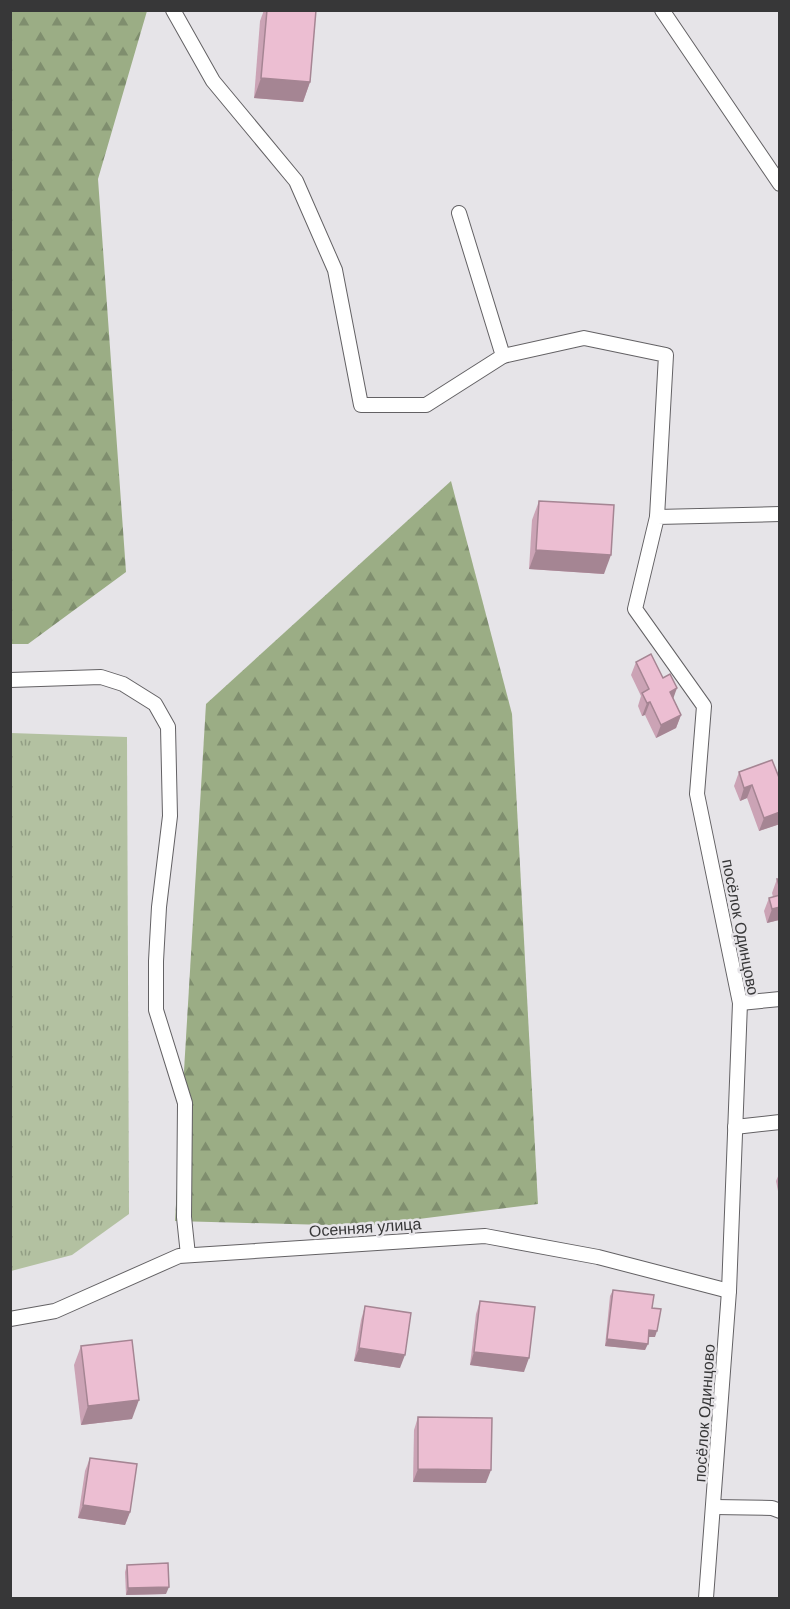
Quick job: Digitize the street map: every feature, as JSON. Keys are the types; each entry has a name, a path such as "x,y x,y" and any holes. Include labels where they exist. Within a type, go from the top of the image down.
{"lane":[{"path":"173,10 213,81 296,181 335,270 361,405 426,405 503,356 459,213"},
{"path":"662,10 780,184"},
{"name":"посёлок Одинцово","path":"503,356 584,338 666,355 657,518 635,609 704,706 697,794 740,1003 729,1291 706,1599"},
{"path":"657,518 780,514"},
{"path":"10,680 101,677 123,684 155,704 168,728 170,816 159,907 156,1010 185,1103 184,1217 188,1255"},
{"path":"740,1003 780,999"},
{"path":"735,1127 780,1122"},
{"name":"Осенняя улица","path":"10,1319 55,1311 179,1256 485,1236 598,1257 729,1291"},
{"path":"714,1507 772,1508 780,1511"}],"green space":[{"path":"11,10 147,11 98,179 126,572 28,644 10,644"},
{"path":"451,481 512,714 538,1204 363,1226 175,1221 206,704"},
{"path":"11,733 127,737 129,1214 72,1255 11,1271"}],"building":[{"path":"267,10 316,10 310,82 261,78"},
{"path":"539,501 614,505 611,555 536,550"},
{"path":"651,654 663,678 670,674 677,688 670,692 681,715 661,725 650,702 647,703 642,693 649,689 636,662"},
{"path":"772,760 780,780 780,812 764,818 752,785 744,788 739,772"},
{"path":"780,895 780,907 772,909 769,898"},
{"path":"613,1290 654,1295 652,1308 661,1309 657,1331 649,1330 648,1344 607,1339"},
{"path":"480,1301 535,1307 529,1358 474,1352"},
{"path":"365,1306 411,1313 405,1355 359,1348"},
{"path":"132,1340 139,1400 88,1406 81,1346"},
{"path":"418,1417 492,1418 491,1470 418,1469"},
{"path":"90,1458 137,1464 130,1512 83,1505"},
{"path":"168,1563 169,1587 128,1588 127,1565"}]}
